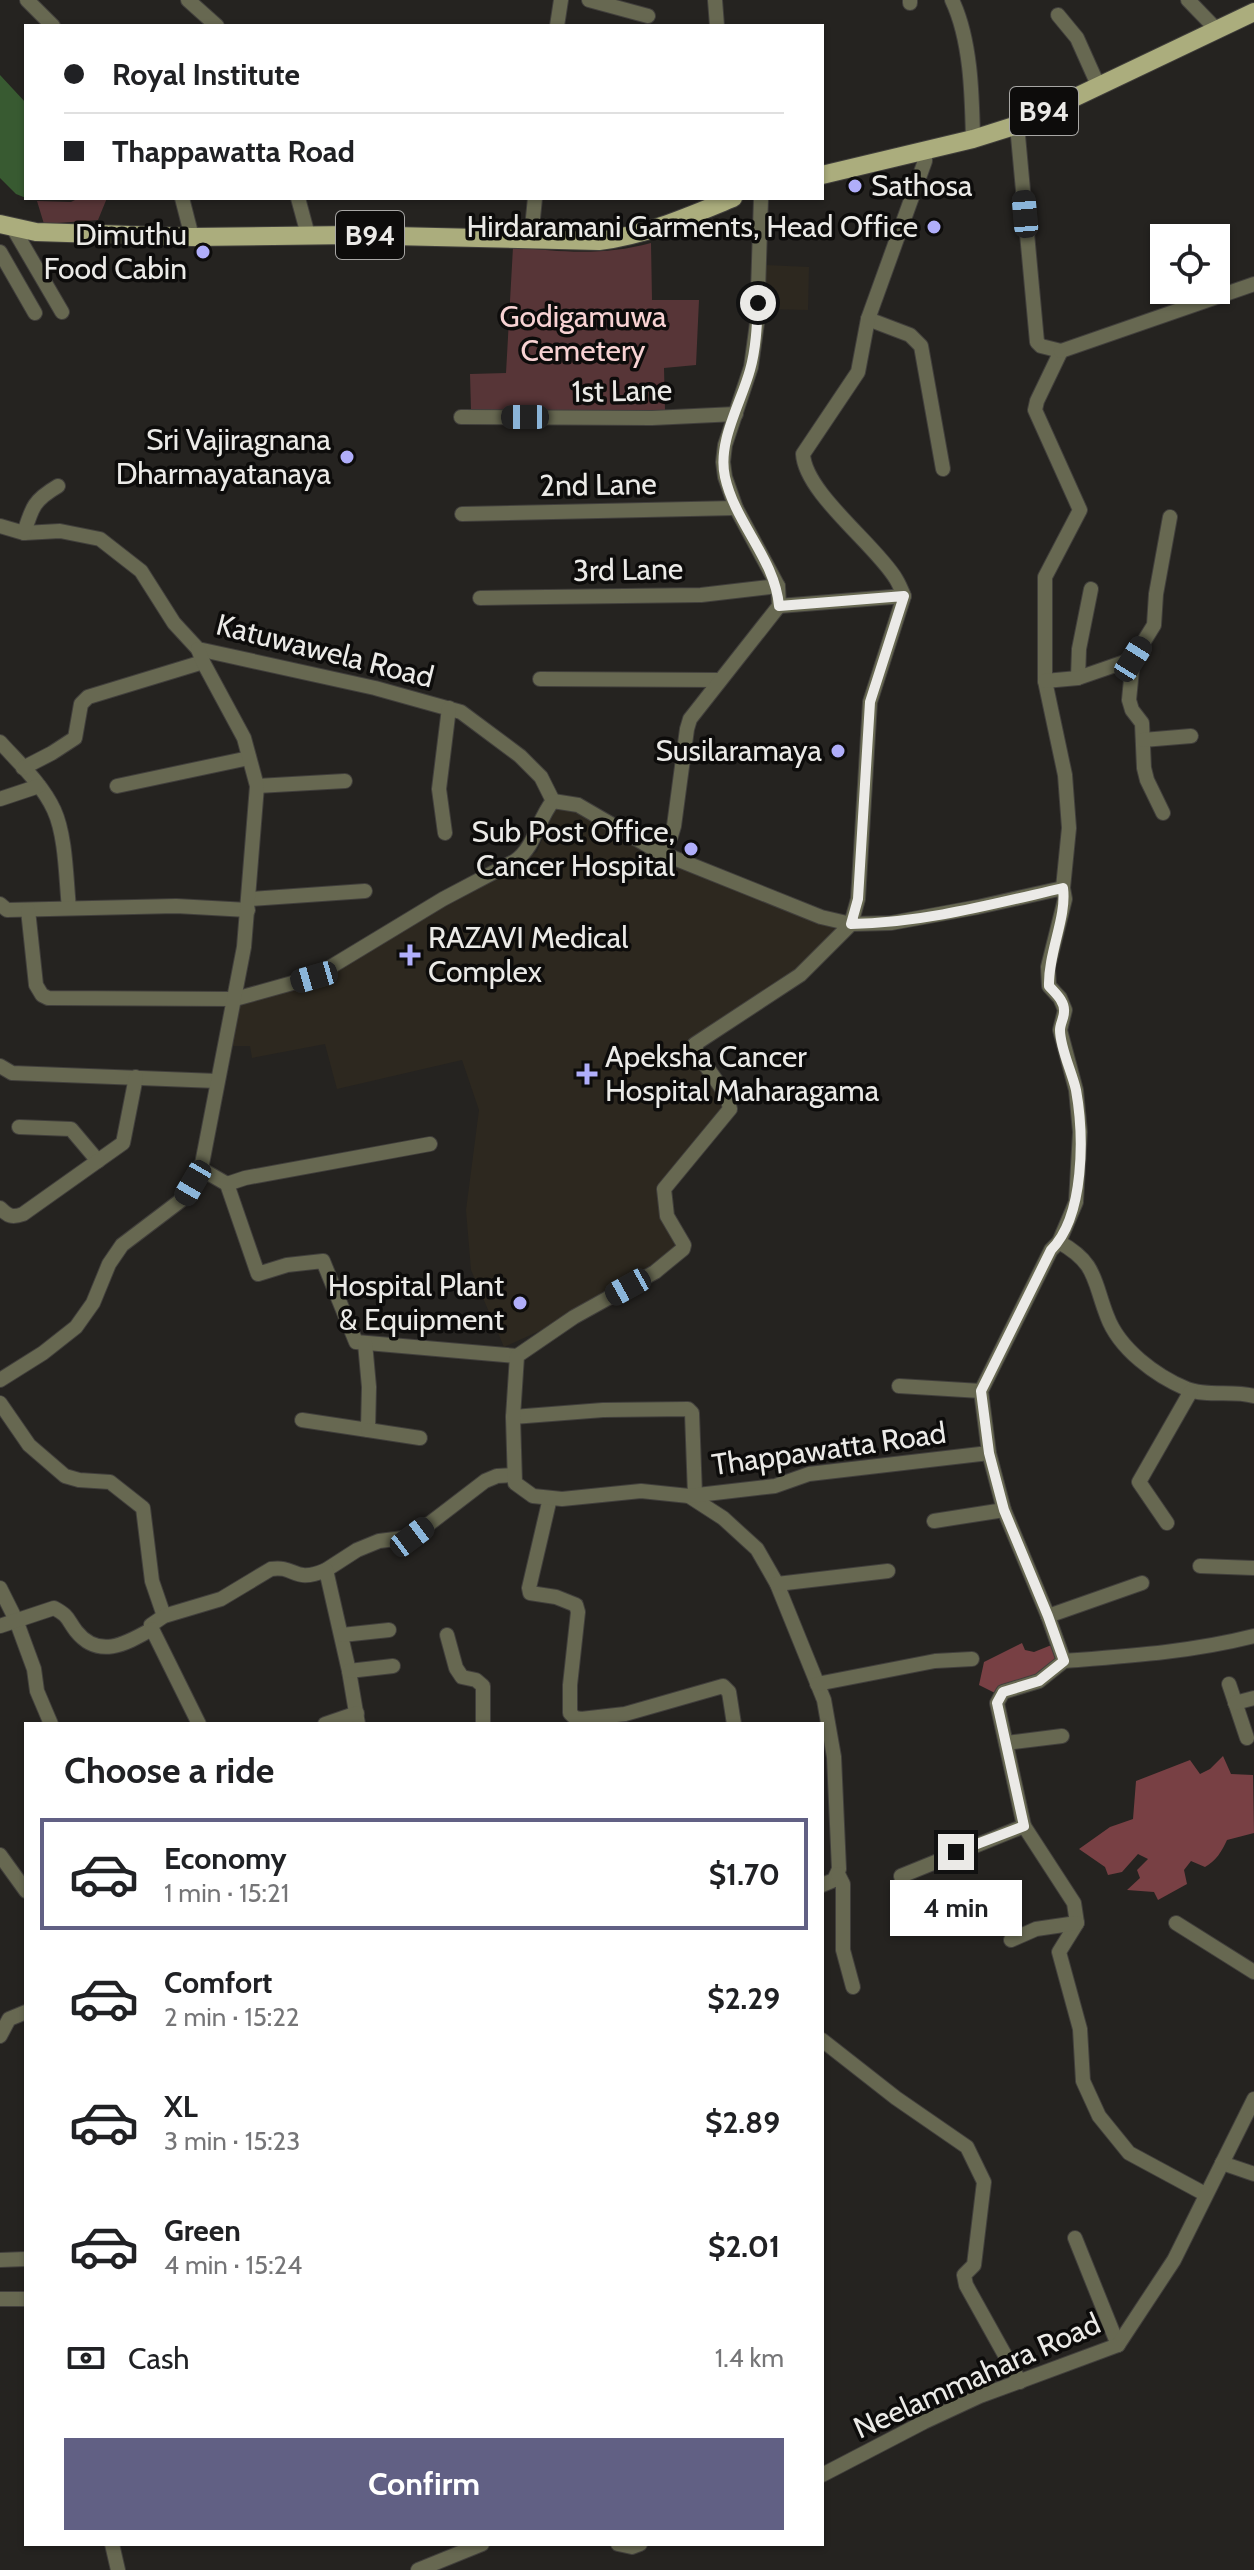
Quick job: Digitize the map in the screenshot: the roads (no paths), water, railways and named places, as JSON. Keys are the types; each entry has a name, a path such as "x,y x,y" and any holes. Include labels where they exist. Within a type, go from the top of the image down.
{"main road":[{"name":"B94","path":"824,175 973,139 1017,125 1254,12"},
{"name":"B94","path":"6,226 36,232 192,237 308,235 599,241 633,236 728,200"}],"street":[{"path":"27,0 51,24"},
{"path":"557,24 561,0"},
{"path":"715,0 717,24"},
{"path":"952,0 962,21 973,110 973,139"},
{"path":"1188,0 1217,30"},
{"path":"599,1 648,16"},
{"path":"196,3 215,24"},
{"path":"1058,15 1077,38 1098,85"},
{"path":"1017,125 1037,342 1041,346 1061,351 1254,284"},
{"path":"201,1169 227,1184 258,1274 287,1265 323,1261 356,1342 517,1356 574,1317 655,1272 683,1249 684,1245 667,1216 664,1189 730,1109 727,1096 697,1053 695,1044 800,975 851,924 858,899 870,702 904,596 896,578 806,471 803,454 858,372 868,319 925,161 925,151"},
{"path":"183,200 192,237"},
{"path":"299,200 308,235"},
{"path":"531,238 535,200"},
{"path":"659,852 674,826 690,719 779,606 778,586 736,508 723,462 725,445 751,367 757,323 761,200"},
{"path":"6,226 62,312"},
{"path":"0,252 35,313"},
{"path":"868,319 910,335 921,346 943,469"},
{"path":"989,1453 981,1391 1051,1250 1059,1242 1076,1202 1080,1132 1076,1090 1060,1030 1065,1010 1060,998 1049,986 1048,967 1065,899 1063,888 1069,828 1065,775 1045,681 1045,577 1080,510 1035,410 1061,351"},
{"name":"1st Lane","path":"461,417 652,418 736,414"},
{"path":"24,533 39,497 58,486"},
{"name":"2nd Lane","path":"462,514 736,508"},
{"path":"1163,813 1144,768 1142,723 1129,700 1133,659 1154,625 1156,594 1170,517"},
{"name":"Katuwawela Road","path":"0,526 24,533 60,531 100,539 141,571 174,623 201,656 375,688 461,712 520,756 541,777 553,801"},
{"name":"3rd Lane","path":"480,598 701,595 778,586"},
{"path":"1078,678 1079,649 1091,589"},
{"path":"779,606 904,596"},
{"path":"0,1380 43,1353 76,1327 93,1303 109,1264 122,1245 184,1198 201,1169 235,999 248,904 257,786 244,738 201,656 88,697 81,704 75,738 23,768"},
{"path":"1045,681 1078,678 1133,659"},
{"path":"540,679 720,680"},
{"path":"445,833 439,789 449,708"},
{"path":"1143,740 1191,736"},
{"path":"0,742 39,786 55,811 69,908"},
{"path":"117,786 249,758"},
{"path":"257,786 345,781"},
{"path":"0,799 39,786"},
{"path":"28,910 36,985 48,998 235,999 314,977 443,899 515,861 531,845 546,809 553,801 578,805 659,852 821,917 851,924 891,923 1063,888"},
{"path":"0,904 7,910 28,910 248,904 365,891"},
{"path":"0,1066 12,1073 217,1081"},
{"path":"0,1208 14,1217 23,1214 123,1143 136,1077"},
{"path":"19,1127 71,1129 98,1161"},
{"path":"227,1184 245,1178 430,1144"},
{"path":"1059,1242 1078,1252 1096,1278 1108,1318 1124,1343 1159,1375 1191,1391 1254,1396"},
{"path":"365,1343 369,1387 368,1430"},
{"path":"517,1356 513,1475 515,1483 522,1490 533,1496 562,1499 641,1491 692,1496 723,1518 757,1549 777,1584 824,1700 832,1737 838,1874 843,1884 843,1950 853,1987"},
{"path":"899,1386 981,1391"},
{"path":"1167,1523 1139,1482 1191,1391"},
{"path":"0,1403 29,1445 65,1476 110,1482 143,1508 152,1581 164,1616"},
{"path":"513,1417 603,1410 688,1409 692,1413 692,1496"},
{"path":"302,1420 420,1438"},
{"name":"Thappawatta Road","path":"692,1496 775,1486 809,1474 989,1453 1004,1510 1064,1661"},
{"path":"198,1722 151,1625 164,1616 221,1599 271,1569 281,1567 295,1575 309,1577 379,1541 412,1537 485,1481 513,1475"},
{"path":"550,1498 529,1588 530,1593 556,1597 576,1605 570,1713 581,1719 625,1714 723,1686 729,1692 734,1722"},
{"path":"934,1521 1004,1510"},
{"path":"1200,1566 1254,1568"},
{"path":"326,1570 342,1635 357,1719"},
{"path":"777,1584 888,1571"},
{"path":"1048,1616 1142,1583"},
{"path":"0,1588 16,1620 34,1669 37,1691 50,1722"},
{"path":"0,1626 54,1608 67,1615 76,1631 89,1643 109,1649 128,1643 152,1629"},
{"path":"342,1635 389,1630"},
{"path":"447,1635 456,1668 462,1677 476,1680 483,1686 483,1722"},
{"path":"1205,2194 1129,2153 1099,2116 1083,2081 1080,2029 1059,1952 1077,1923 1074,1903 1024,1826 997,1703 1003,1692 1039,1681 1064,1661 1210,1647 1254,1636"},
{"path":"817,1684 935,1661 972,1659"},
{"path":"349,1671 393,1666"},
{"path":"1229,1684 1247,1738"},
{"path":"1235,1703 1254,1698"},
{"path":"1006,1743 1062,1736"},
{"path":"916,1922 901,1876 1024,1826"},
{"path":"0,1855 24,1888"},
{"path":"824,1884 834,1880 838,1874"},
{"path":"1011,1940 1036,1929 1077,1923"},
{"path":"1176,1923 1254,1972"},
{"path":"0,2036 9,2019 24,2013"},
{"path":"824,2042 896,2098 967,2147 984,2182 974,2265 964,2275 966,2285 1020,2382"},
{"name":"Neelammahara Road","path":"824,2474 980,2396 1118,2345 1174,2260 1254,2099"},
{"path":"1222,2163 1254,2174"},
{"path":"1075,2238 1118,2345"},
{"path":"0,2260 24,2259"},
{"path":"0,2299 24,2299"},
{"path":"112,2546 118,2570"},
{"path":"418,2570 477,2546"}],"place":[{"name":"Sathosa","path":"855,186"},
{"name":"Hirdaramani Garments, Head Office","path":"934,227"},
{"name":"Dimuthu Food Cabin","path":"203,252"},
{"name":"Sri Vajiragnana Dharmayatanaya","path":"347,457"},
{"name":"Susilaramaya","path":"838,751"},
{"name":"Sub Post Office, Cancer Hospital","path":"691,849"},
{"name":"RAZAVI Medical Complex","path":"410,955"},
{"name":"Apeksha Cancer Hospital Maharagama","path":"587,1074"},
{"name":"Hospital Plant & Equipment","path":"520,1303"}],"park label":[{"name":"Godigamuwa Cemetery","path":"583,334"}]}
